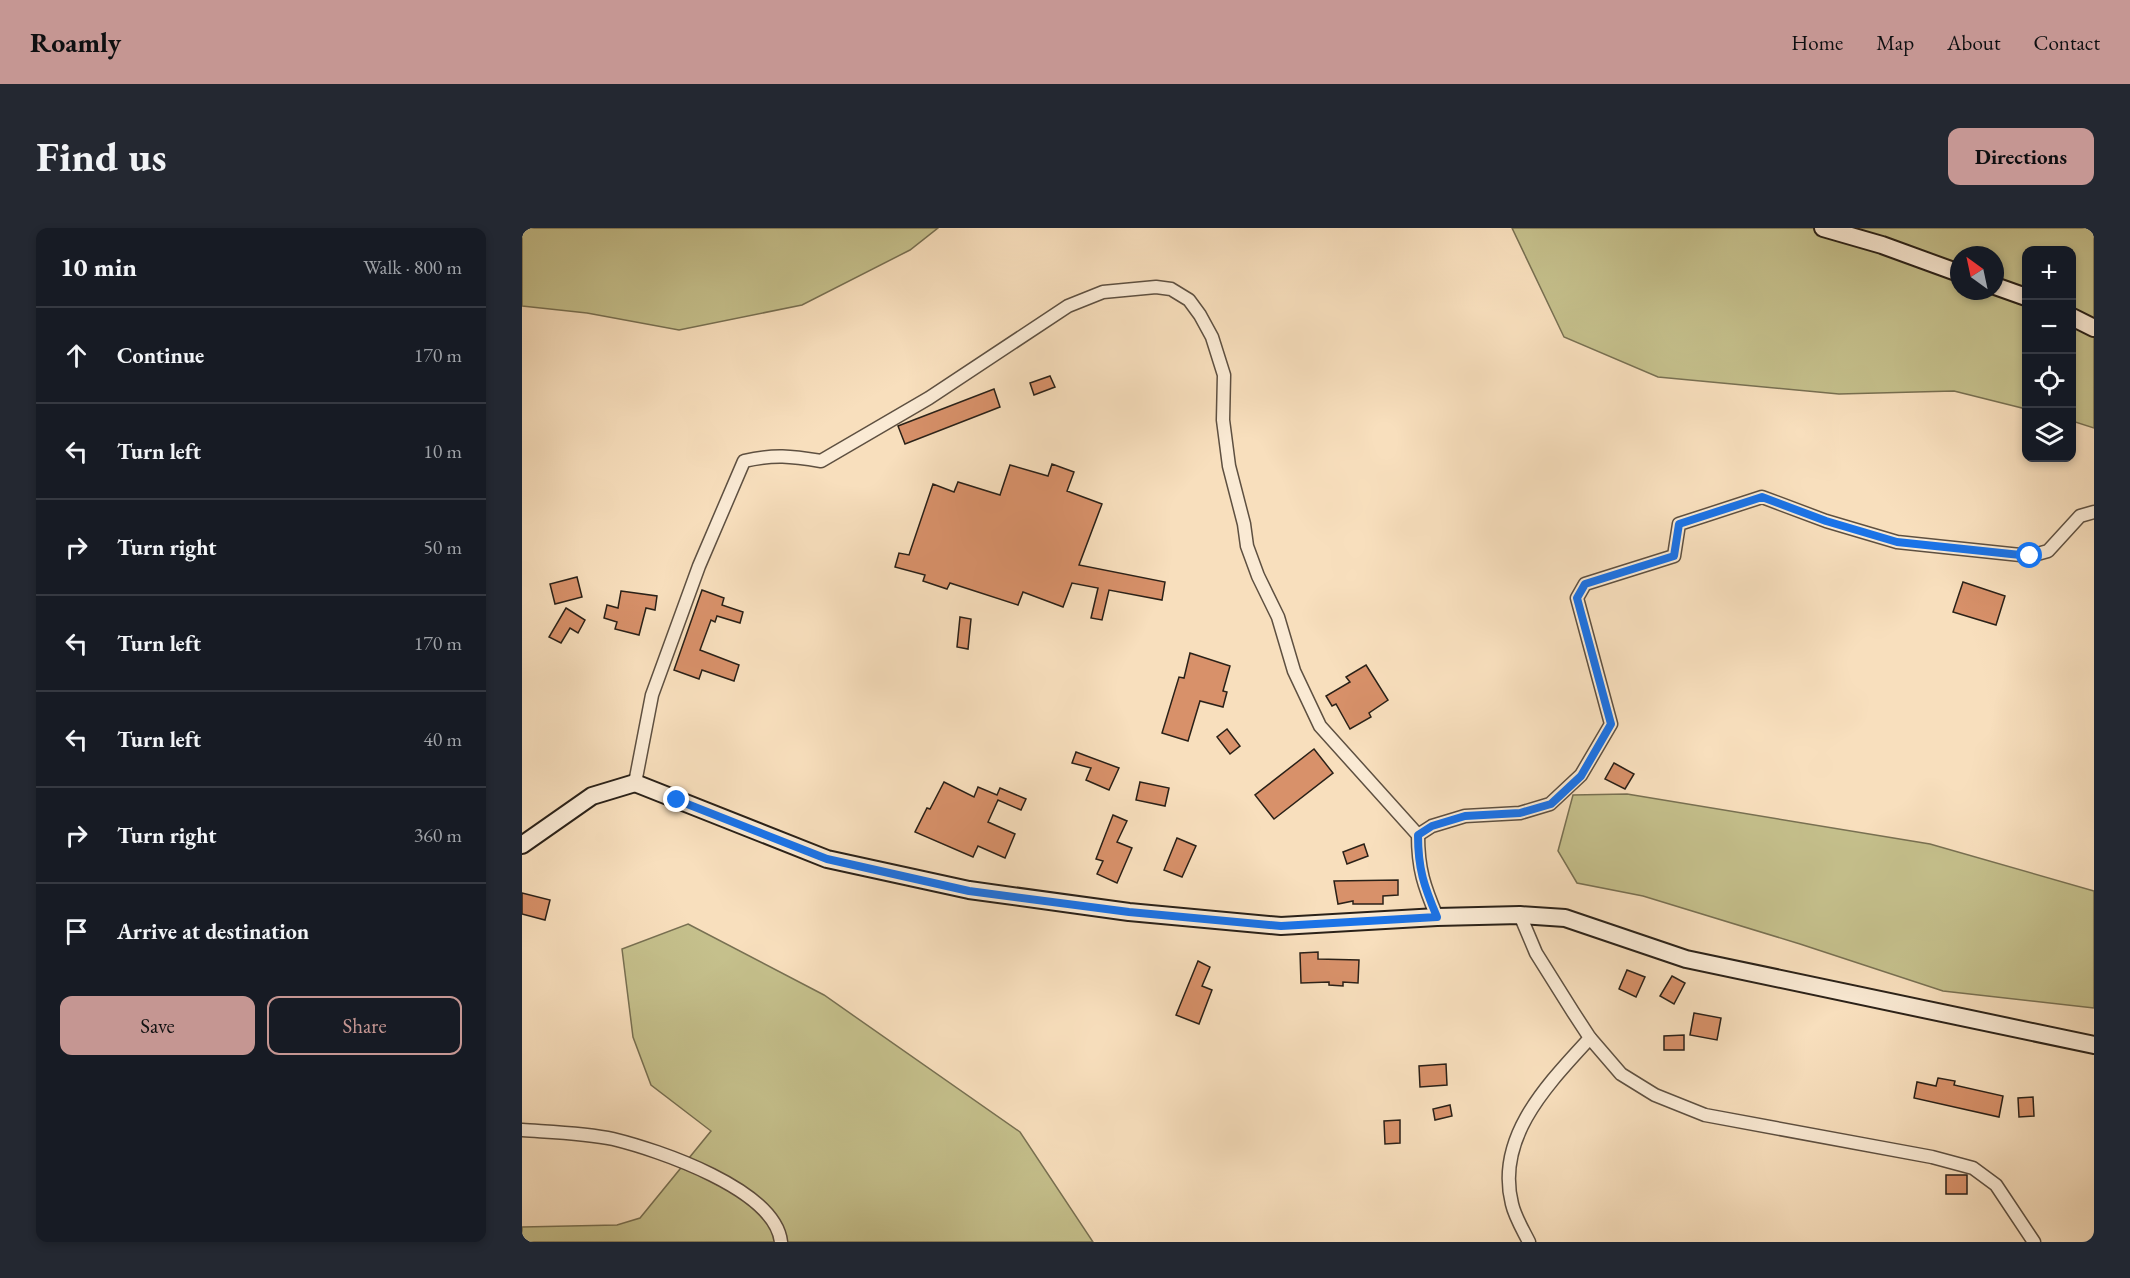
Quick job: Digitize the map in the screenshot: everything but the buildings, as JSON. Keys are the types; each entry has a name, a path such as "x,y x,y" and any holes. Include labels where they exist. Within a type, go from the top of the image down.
{"street":[{"path":"1823,228 1881,245 1950,270"},
{"path":"635,783 652,695 699,566 744,461 767,456 821,461 929,398 1068,306 1103,292 1156,286 1171,289 1189,300 1212,337 1224,375 1223,420 1229,466 1244,524 1247,546 1258,576 1278,617 1294,671 1320,726 1418,835 1422,882 1437,917"},
{"path":"2004,289 2022,296"},
{"path":"2076,319 2094,328"},
{"path":"1418,835 1432,826 1465,816 1520,813 1551,804 1581,776 1611,724 1577,598 1585,584 1674,556 1679,524 1762,497 1826,521 1897,542 2030,556 2048,551 2080,516 2094,512"},
{"path":"522,845 592,796 635,783 827,859 969,891 1129,912 1281,926 1437,917 1520,915 1565,918 1686,959 2094,1045"},
{"path":"1520,915 1536,953 1590,1038 1621,1074 1655,1095 1689,1110 1932,1157 1973,1168 1996,1185 2034,1242"},
{"path":"1529,1242 1512,1206 1508,1170 1517,1133 1536,1100 1590,1038"},
{"path":"522,1130 612,1139 681,1160 720,1179 764,1209 780,1233 781,1242"}],"shaded area":[{"path":"522,228 938,228 910,250 802,305 679,330 587,313 522,306"},
{"path":"1512,228 2094,228 2094,428 2076,422 2076,246 2022,246 2022,408 1954,391 1839,394 1658,377 1564,337"},
{"path":"1627,794 1930,844 2094,891 2094,1008 1943,991 1643,896 1577,883 1558,851 1573,795"},
{"path":"688,924 824,995 1020,1132 1093,1242 522,1242 522,1227 617,1225 640,1218 711,1131 651,1085 633,1037 622,949"}],"route":[{"path":"677,800 827,859 969,891 1129,912 1281,926 1437,917 1422,882 1418,835 1432,826 1465,816 1520,813 1551,804 1581,776 1611,724 1577,598 1585,584 1674,556 1679,524 1762,497 1826,521 1897,542 2030,556"}]}
